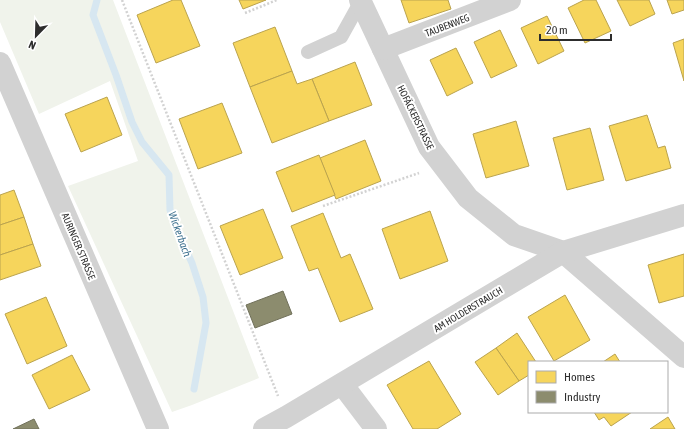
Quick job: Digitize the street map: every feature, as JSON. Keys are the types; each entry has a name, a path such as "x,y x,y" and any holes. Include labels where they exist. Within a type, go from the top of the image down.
{"street":[{"name":"HOFÄCKERSTRASSE","path":"361,0 429,147 468,198 514,235 564,252 684,358"},
{"name":"TAUBENWEG","path":"383,49 510,0"},
{"name":"AURINGER STRASSE","path":"0,63 158,429"},
{"name":"AM HOLDERSTRAUCH","path":"264,429 564,252 684,215"},
{"path":"342,384 376,429"}],"lane":[{"path":"308,52 341,37 361,0"}],"path":[{"path":"122,0 286,417"},
{"path":"245,13 277,0"},
{"path":"323,206 443,165"}],"shaded area":[{"path":"0,0 113,0 259,378 172,412 68,186 138,161 110,81 39,114 0,22"}],"building: Homes":[{"path":"173,0 181,0 200,46 156,63 137,15"},
{"path":"239,0 266,0 243,9"},
{"path":"401,0 448,0 451,9 409,23"},
{"path":"584,0 596,0 611,31 585,43 568,8"},
{"path":"617,0 649,0 655,14 630,26"},
{"path":"667,0 684,0 684,10 672,14"},
{"path":"547,16 564,51 538,64 521,28"},
{"path":"275,27 292,71 250,87 233,43"},
{"path":"500,30 517,66 491,78 474,42"},
{"path":"684,39 684,81 673,43"},
{"path":"456,48 473,83 447,96 430,60"},
{"path":"355,62 372,105 329,121 312,79"},
{"path":"292,71 297,84 312,79 329,121 272,143 250,87"},
{"path":"107,97 122,135 81,152 65,114"},
{"path":"222,103 242,153 198,169 179,119"},
{"path":"647,115 658,148 665,146 671,168 626,181 609,126"},
{"path":"516,121 529,166 486,178 473,134"},
{"path":"590,128 604,180 567,190 553,138"},
{"path":"365,140 381,181 336,199 320,158"},
{"path":"319,155 335,195 292,212 276,172"},
{"path":"14,190 24,217 0,225 0,195"},
{"path":"263,209 283,258 240,275 220,226"},
{"path":"430,211 448,261 400,279 382,229"},
{"path":"323,213 341,258 350,254 373,309 340,322 318,268 309,271 291,226"},
{"path":"24,217 33,244 0,255 0,225"},
{"path":"33,244 41,266 0,280 0,255"},
{"path":"684,254 684,296 659,303 648,265"},
{"path":"565,295 590,340 554,361 528,317"},
{"path":"46,297 67,346 27,364 5,314"},
{"path":"517,333 535,361 528,361 528,376 519,381 496,348"},
{"path":"496,348 519,381 498,395 475,362"},
{"path":"615,354 619,361 604,361"},
{"path":"72,355 90,390 49,409 32,375"},
{"path":"429,361 461,414 437,429 413,429 387,385"},
{"path":"595,413 630,413 611,426 604,417 599,420"},
{"path":"668,417 675,429 650,429"}],"building: Industry":[{"path":"283,291 292,314 255,328 246,305"},
{"path":"34,419 39,429 13,429"}],"waterway":[{"name":"Wickerbach","path":"97,0 93,15 132,122 142,142 169,175 170,210 192,263 203,297 206,323 194,389"}]}
